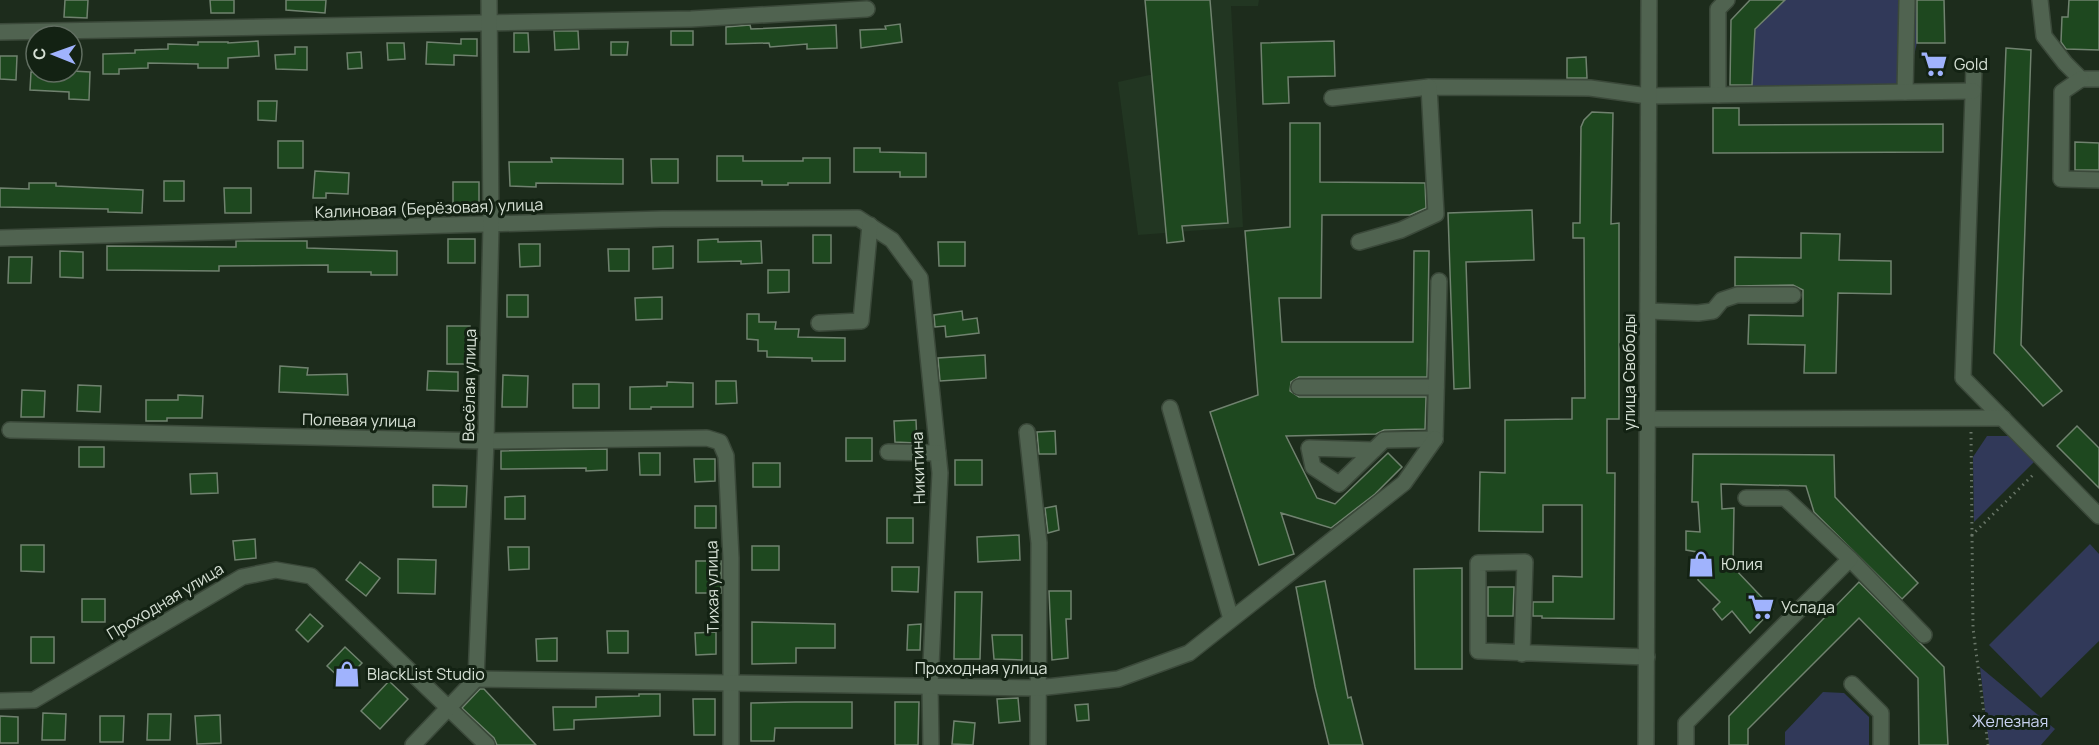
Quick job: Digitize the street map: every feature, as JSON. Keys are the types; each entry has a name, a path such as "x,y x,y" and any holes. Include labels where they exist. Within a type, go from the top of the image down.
{"street":[{"name":"Весёлая улица","path":"476,679 486,441 490,225 489,0"},
{"name":"улица Свободы","path":"1646,745 1650,0"},
{"path":"1718,95 1719,9 1727,0"},
{"path":"1905,92 1908,0"},
{"path":"2040,0 2044,36 2081,79"},
{"path":"0,32 691,20 867,9"},
{"path":"1974,67 1963,378 2099,516"},
{"path":"2099,79 2081,79 2062,92 2061,179 2099,180"},
{"path":"1359,242 1401,230 1436,214 1429,87"},
{"path":"1332,98 1429,87 1590,88 1648,96 1973,91"},
{"name":"Калиновая (Берёзовая) улица","path":"0,238 662,219 864,222"},
{"path":"819,323 861,321 864,222"},
{"name":"Никитина","path":"864,222 892,240 920,278 939,473 930,686 931,745"},
{"path":"1374,450 1384,440 1435,439 1439,281"},
{"path":"1647,311 1698,313 1713,310 1722,300 1737,295 1793,295"},
{"path":"1299,387 1436,387"},
{"path":"1170,408 1231,619"},
{"path":"1647,419 2003,418"},
{"name":"Полевая улица","path":"10,430 486,441 707,438"},
{"path":"1027,432 1039,543 1038,745"},
{"name":"Тихая улица","path":"707,438 720,442 726,456 731,558 731,745"},
{"name":"Проходная улица","path":"476,679 1038,688 1118,679 1189,653 1404,483 1435,439"},
{"path":"888,452 938,453"},
{"path":"1746,498 1785,498 1850,559 1924,635"},
{"path":"1686,745 1686,723 1850,559"},
{"path":"1522,654 1524,562 1478,563 1478,651 1522,654 1647,657"},
{"name":"Проходная улица","path":"0,701 34,700 242,577 276,570 311,576 487,745"},
{"path":"413,745 476,679"},
{"path":"1852,684 1881,713 1881,745"}],"path":[{"path":"1971,418 1973,628 1988,745"},
{"path":"1972,535 2035,473"}],"shaded area":[{"path":"1148,0 1259,0 1258,6 1231,6 1243,227 1138,235 1118,82 1154,74"}],"green space":[{"path":"1785,0 1916,0 1917,43 1905,92 1754,94 1752,86 1755,29"},
{"path":"1987,436 2011,436 2037,459 1974,522 1973,457"},
{"path":"2090,544 2099,554 2099,641 2041,698 1989,645"},
{"name":"Железная","path":"1980,667 2055,729 2041,745 1989,745"},
{"path":"1823,692 1844,693 1869,717 1869,745 1785,745 1785,732"}],"building":[{"path":"65,0 88,0 87,18 64,17"},
{"path":"210,0 234,0 234,13 211,13"},
{"path":"286,0 326,0 325,13 286,10"},
{"path":"1145,0 1210,0 1228,223 1182,226 1184,241 1167,243"},
{"path":"1750,0 1785,0 1755,29 1752,85 1730,85 1731,20"},
{"path":"1917,0 1944,0 1945,43 1917,43"},
{"path":"2069,0 2099,0 2099,50 2066,49 2061,42 2062,17 2068,17"},
{"path":"900,24 902,42 861,48 860,30 886,29 885,26"},
{"path":"750,25 751,29 836,25 837,48 807,49 807,44 770,47 769,43 726,44 726,27"},
{"path":"554,31 578,31 579,49 555,50"},
{"path":"671,31 693,31 693,45 671,45"},
{"path":"514,33 528,33 529,52 514,52"},
{"path":"461,39 477,39 477,56 454,55 454,65 426,64 427,42 461,44"},
{"path":"258,41 259,56 228,58 228,68 198,68 198,64 148,63 148,68 119,69 119,74 103,74 103,54 168,49 168,44 198,45 198,42"},
{"path":"1334,41 1335,76 1288,77 1289,103 1263,104 1261,43"},
{"path":"611,42 628,42 627,55 611,55"},
{"path":"387,43 404,43 405,59 388,60"},
{"path":"295,47 307,47 307,70 276,69 275,55 295,54"},
{"path":"2006,48 2031,50 2021,345 2062,391 2043,406 1994,353"},
{"path":"361,52 362,68 348,69 347,53"},
{"path":"0,56 17,56 16,80 0,79"},
{"path":"1586,57 1587,78 1567,78 1567,58"},
{"path":"84,72 90,72 89,100 69,99 69,92 30,90 30,84 84,84"},
{"path":"258,101 277,101 276,121 258,120"},
{"path":"1713,108 1739,108 1739,125 1943,124 1943,152 1713,153"},
{"path":"1592,112 1613,113 1611,224 1619,223 1619,419 1607,419 1607,473 1615,473 1614,619 1542,618 1542,616 1533,616 1533,602 1553,602 1553,576 1582,577 1582,505 1543,505 1543,532 1479,531 1480,472 1505,473 1505,420 1572,419 1572,398 1585,398 1584,238 1573,238 1573,223 1580,223 1581,127"},
{"path":"1290,123 1320,123 1320,182 1425,183 1426,208 1410,215 1322,215 1321,298 1279,298 1282,342 1413,342 1414,251 1429,251 1427,377 1299,377 1291,382 1290,391 1299,397 1426,397 1425,429 1384,430 1376,434 1286,436 1317,498 1335,504 1388,453 1402,467 1375,494 1331,528 1281,513 1294,554 1259,565 1210,412 1258,395 1245,231 1290,227"},
{"path":"278,141 303,141 303,168 278,168"},
{"path":"2075,142 2099,143 2099,170 2075,170"},
{"path":"854,148 880,148 880,152 926,153 926,177 900,177 900,172 854,172"},
{"path":"717,156 743,156 743,161 803,161 803,158 830,158 830,183 762,185 762,181 717,181"},
{"path":"551,158 623,159 623,184 536,183 536,187 510,186 509,162 552,162"},
{"path":"651,159 678,159 678,183 652,183"},
{"path":"315,171 349,173 348,194 326,193 326,198 313,198"},
{"path":"164,181 184,181 184,201 164,201"},
{"path":"453,182 479,182 479,208 453,208"},
{"path":"29,183 143,190 142,213 108,212 108,209 0,207 0,188 29,189"},
{"path":"224,188 251,188 251,213 225,213"},
{"path":"1532,210 1534,260 1466,262 1470,388 1454,389 1448,213"},
{"path":"1801,233 1840,234 1839,260 1891,261 1891,294 1838,293 1836,373 1804,373 1805,345 1748,344 1749,315 1803,316 1803,290 1793,285 1735,286 1735,257 1801,258"},
{"path":"813,235 831,235 831,263 813,263"},
{"path":"448,239 475,239 475,263 448,263"},
{"path":"718,239 718,242 761,241 762,263 698,262 698,240"},
{"path":"236,241 307,241 307,248 397,251 397,275 371,275 371,272 328,272 328,265 219,266 219,271 107,270 107,246 236,247"},
{"path":"938,242 965,242 965,266 939,266"},
{"path":"519,244 540,244 540,266 520,267"},
{"path":"673,246 673,268 653,269 653,247"},
{"path":"608,249 629,249 629,271 609,271"},
{"path":"60,251 83,252 83,278 60,277"},
{"path":"9,257 32,257 31,283 8,283"},
{"path":"768,270 789,270 789,292 768,293"},
{"path":"507,295 528,295 528,317 507,317"},
{"path":"662,297 662,319 636,320 635,298"},
{"path":"962,311 963,320 977,318 979,333 946,337 945,326 935,327 934,315"},
{"path":"747,314 759,314 759,322 776,322 775,329 799,329 798,337 845,338 845,361 767,357 767,351 758,351 758,340 747,339"},
{"path":"447,326 470,326 470,364 447,364"},
{"path":"985,355 986,378 940,381 938,358"},
{"path":"280,366 308,368 307,375 347,374 348,395 279,392"},
{"path":"428,371 458,372 458,391 427,390"},
{"path":"503,375 528,376 527,407 502,407"},
{"path":"716,381 736,381 737,403 716,404"},
{"path":"667,382 693,383 693,407 630,409 630,387 667,386"},
{"path":"573,384 599,384 599,408 573,408"},
{"path":"78,385 101,386 100,412 77,411"},
{"path":"22,390 45,391 44,417 21,417"},
{"path":"178,395 203,396 202,418 167,418 167,421 146,421 146,400 178,400"},
{"path":"916,420 917,443 895,442 894,421"},
{"path":"2077,426 2099,448 2099,488 2057,446"},
{"path":"1055,431 1056,454 1039,454 1037,432"},
{"path":"846,438 872,438 872,461 846,461"},
{"path":"79,447 104,447 104,467 79,467"},
{"path":"607,449 607,470 586,471 586,468 501,469 501,451"},
{"path":"639,453 660,453 660,475 640,475"},
{"path":"1693,454 1834,455 1835,497 1918,583 1902,599 1814,512 1806,486 1721,484 1722,509 1734,508 1733,567 1773,609 1750,633 1732,611 1722,620 1713,609 1720,602 1698,580 1697,552 1686,550 1686,531 1700,532 1698,502 1692,502"},
{"path":"694,459 715,459 715,481 695,482"},
{"path":"955,460 982,460 982,485 955,485"},
{"path":"753,463 780,463 780,487 753,487"},
{"path":"217,473 218,493 191,494 190,474"},
{"path":"433,485 467,486 466,507 433,507"},
{"path":"525,496 525,519 505,519 505,497"},
{"path":"695,506 716,506 716,528 695,528"},
{"path":"1056,506 1059,530 1048,533 1045,508"},
{"path":"887,518 913,518 913,543 887,543"},
{"path":"1019,535 1020,560 978,562 977,537"},
{"path":"255,539 256,558 235,560 233,541"},
{"path":"21,545 44,545 44,572 21,571"},
{"path":"752,546 779,546 779,570 752,570"},
{"path":"508,547 529,547 529,569 509,570"},
{"path":"398,559 436,560 435,594 398,593"},
{"path":"696,561 721,561 721,593 696,593"},
{"path":"360,562 380,578 366,596 346,580"},
{"path":"892,567 919,567 918,592 892,591"},
{"path":"1462,568 1462,669 1415,669 1414,569"},
{"path":"1325,581 1348,698 1351,697 1363,745 1329,745 1315,687 1296,587"},
{"path":"1859,582 1944,667 1948,745 1919,745 1918,678 1859,618 1748,729 1748,745 1729,745 1729,716"},
{"path":"1488,587 1514,587 1513,616 1488,616"},
{"path":"1049,591 1071,591 1071,619 1066,619 1068,658 1052,660"},
{"path":"955,592 982,592 980,659 954,659"},
{"path":"82,599 105,599 105,622 82,622"},
{"path":"310,614 323,626 308,642 296,630"},
{"path":"752,622 835,624 835,648 796,648 796,663 752,664"},
{"path":"921,624 920,650 907,650 908,625"},
{"path":"607,631 628,631 628,653 608,653"},
{"path":"716,632 716,654 696,655 695,633"},
{"path":"992,635 1022,635 1022,660 994,659"},
{"path":"31,637 54,637 54,663 31,663"},
{"path":"557,638 557,661 537,661 536,639"},
{"path":"345,647 362,663 344,682 327,666"},
{"path":"389,681 408,699 380,729 361,711"},
{"path":"480,689 484,689 536,745 497,745 494,738 462,708"},
{"path":"639,694 660,694 660,716 574,720 574,729 554,730 553,707 596,707 596,697 639,696"},
{"path":"1018,698 1020,721 999,723 997,699"},
{"path":"693,699 715,699 715,735 694,735"},
{"path":"852,702 852,728 775,728 774,741 751,741 751,703"},
{"path":"895,702 919,702 918,745 895,745"},
{"path":"1088,704 1089,720 1077,721 1075,705"},
{"path":"43,713 66,714 65,740 42,740"},
{"path":"148,714 171,714 170,740 147,740"},
{"path":"220,715 221,743 197,744 195,716"},
{"path":"0,716 18,717 18,743 0,743"},
{"path":"100,716 124,716 123,742 100,742"},
{"path":"954,721 975,723 973,745 952,744"}],"place":[{"name":"Gold","path":"1934,64"},
{"name":"Юлия","path":"1701,564"},
{"name":"Услада","path":"1761,607"},
{"name":"BlackList Studio","path":"347,674"}]}
